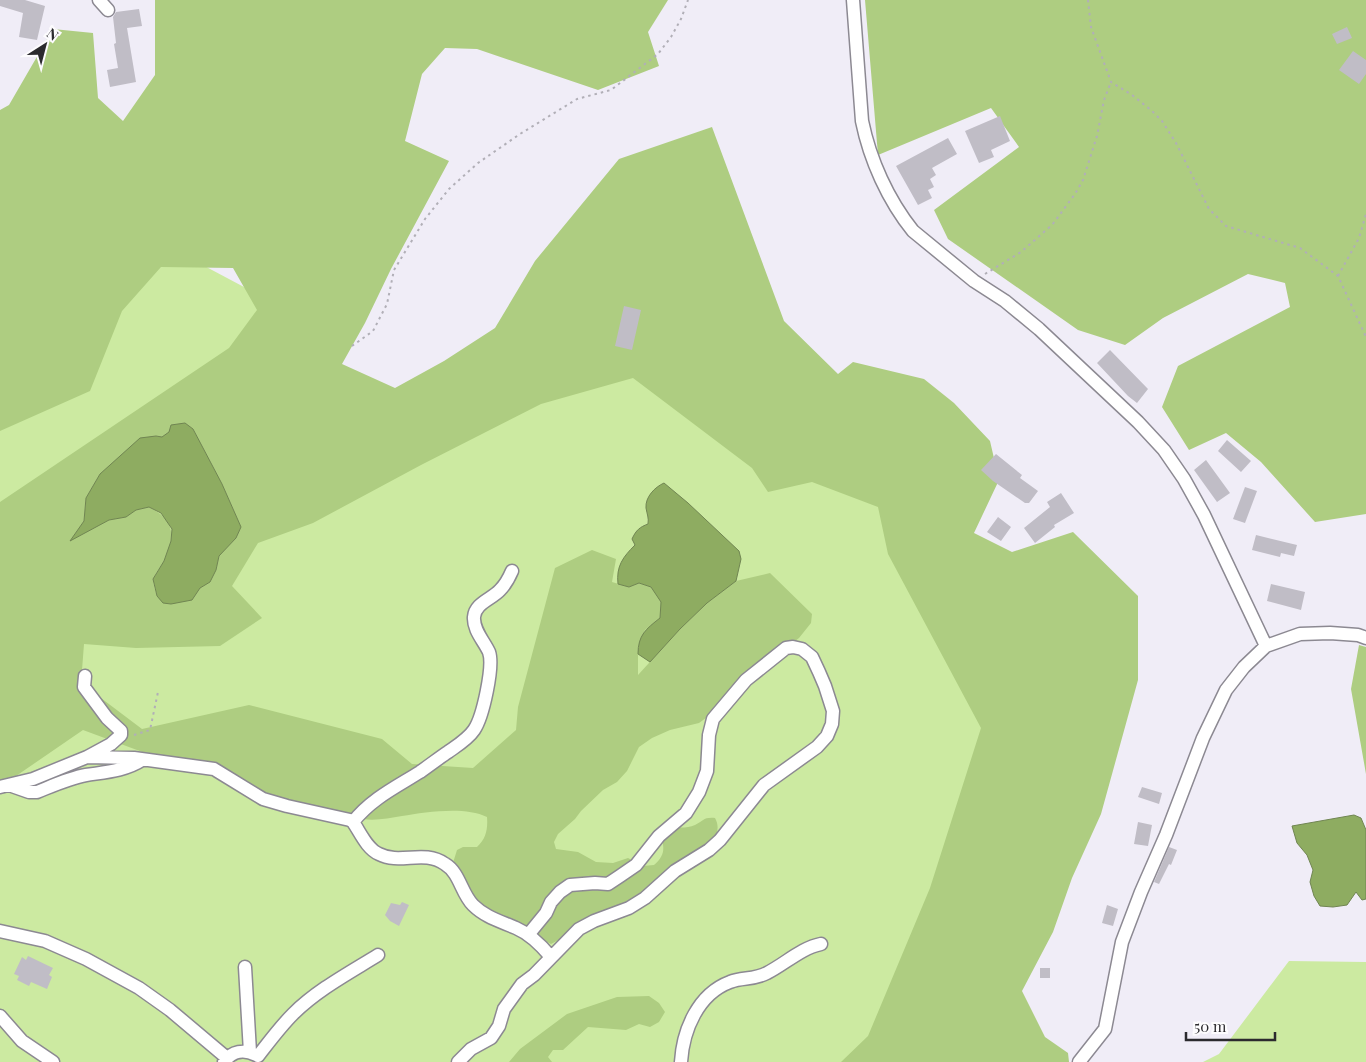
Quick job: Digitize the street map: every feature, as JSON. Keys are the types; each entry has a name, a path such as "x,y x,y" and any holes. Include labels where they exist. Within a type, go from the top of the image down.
{"street":[{"path":"853,0 862,121 874,160 896,206 913,231 974,281 1005,301 1046,335 1164,450 1184,479 1204,515 1266,646"},
{"path":"353,822 376,798 437,760 467,738 475,729 482,711 491,665 489,652 480,637 474,616 478,606 499,591 512,571"},
{"path":"1080,1062 1105,1029 1122,942 1203,738 1226,690 1244,667 1266,646 1300,634 1330,633 1358,635 1366,638"},
{"path":"458,1062 471,1049 491,1038 499,1026 504,1009 522,984 534,975 579,929 594,921 629,908 645,898 675,870 709,850 720,840 764,785 817,747 827,736 832,724 833,711 825,686 812,657 802,649 786,648 746,680 713,719 709,735 707,771 700,792 686,813 659,836 636,865 608,884 595,883 570,886 560,892 528,935"},
{"path":"4,786 33,779 86,757 117,740 121,735 121,731 107,718 84,687 85,676"},
{"path":"86,757 120,757 214,769 264,799 353,822 368,845 378,854 400,858 420,856 435,858 447,864 454,872 466,897 483,914 528,935 551,957"},
{"path":"4,786 37,792 84,775 113,772 143,760"},
{"path":"0,931 45,941 86,959 140,988 170,1010 226,1060 238,1052 257,1057"},
{"path":"681,1062 684,1040 690,1021 699,1006 708,997 731,981 753,979 766,974 810,947 821,944"},
{"path":"257,1057 306,1002 378,955"},
{"path":"245,967 257,1057"},
{"path":"0,1016 22,1041 53,1062"}],"path":[{"path":"352,346 372,332 387,304 394,270 425,218 449,189 478,163 520,134 577,99 611,90 658,54 671,37 681,19 688,0"},
{"path":"1088,0 1091,26 1111,82 1132,95 1162,121 1176,143 1209,209 1226,226 1300,248 1338,276 1366,337"},
{"path":"974,281 1021,252 1052,225 1075,194 1083,180 1097,136 1104,100 1111,82"},
{"path":"1338,276 1359,238 1366,214"},
{"path":"117,740 150,730 158,692"}],"shaded area":[{"path":"155,0 668,0 648,32 659,66 598,90 477,49 445,48 422,74 405,141 449,161 342,364 395,388 444,361 495,328 535,261 619,159 712,127 784,321 838,374 853,362 924,379 954,403 990,441 999,480 974,533 1012,552 1073,532 1138,596 1138,680 1101,814 1072,878 1053,932 1022,991 1045,1037 1068,1053 1069,1062 841,1062 868,1036 930,888 981,728 888,554 878,507 812,482 768,492 752,468 633,378 541,404 313,523 258,543 232,586 262,618 220,646 136,648 84,644 81,683 142,729 249,705 382,739 412,764 473,768 516,730 518,707 555,568 592,550 616,559 612,582 629,587 639,583 651,587 661,602 660,618 645,630 638,646 638,675 680,629 707,603 736,581 770,573 812,614 811,623 799,638 754,673 699,723 670,730 652,738 639,747 627,771 617,782 603,790 581,811 558,834 554,842 556,849 578,852 596,862 613,863 628,858 643,866 654,865 662,854 662,839 673,827 690,827 706,819 715,818 718,827 713,843 623,906 551,944 538,937 532,929 503,917 484,905 467,887 452,866 457,850 463,847 477,847 482,841 487,830 487,817 468,812 445,811 368,820 363,819 360,807 349,816 296,804 254,790 244,779 164,760 83,730 0,787 0,502 229,348 257,310 233,268 161,267 122,311 90,391 0,431 0,110 9,105 53,29 93,33 98,98 123,121 155,75","holes":["185,423 193,429 222,484 241,527 236,538 219,556 216,570 210,582 200,588 192,600 183,601 157,597 154,580 168,552 171,530 164,517 149,507 136,510 126,517 109,520 71,540 84,521 86,498 100,474 121,457 156,436 162,437"]},
{"path":"865,0 1366,0 1366,514 1315,522 1261,462 1226,433 1189,450 1162,407 1178,366 1290,307 1285,283 1248,274 1163,318 1125,345 1078,330 948,239 934,210 1019,147 991,108 878,155"},
{"path":"180,253 244,287 271,318 395,408 647,257 966,570 1070,643 1009,1038 1022,1062 0,1062 0,328"},
{"path":"185,423 193,429 222,484 241,527 236,538 219,556 216,570 210,582 200,588 192,600 171,604 163,603 157,596 153,579 164,561 171,541 172,529 161,513 149,507 136,510 126,517 109,520 70,541 84,521 86,498 100,474 140,438 162,437 169,432 171,425"},
{"path":"664,483 739,551 741,559 736,581 707,603 650,662 638,654 638,647 644,633 660,618 661,602 651,587 639,583 629,587 618,584 618,572 621,562 635,545 632,539 638,529 648,524 646,504 649,496 657,487"},
{"path":"1359,645 1366,647 1366,774 1351,689"},
{"path":"1354,815 1361,818 1366,830 1366,899 1362,900 1356,892 1347,905 1320,906 1314,896 1310,882 1313,870 1307,855 1297,843 1292,826"},
{"path":"1289,961 1366,962 1366,1062 1203,1062 1219,1054"},
{"path":"649,996 659,1003 665,1012 659,1022 650,1027 639,1024 626,1030 588,1027 563,1050 553,1050 548,1057 552,1062 509,1062 520,1049 567,1014 617,997"}],"building":[{"path":"0,0 25,0 45,6 37,40 19,37 23,13 0,6"},
{"path":"139,9 142,26 127,28 136,82 110,87 107,70 118,68 114,44 116,43 113,17 116,12"},
{"path":"1347,27 1352,38 1337,44 1332,34"},
{"path":"1353,51 1366,60 1366,74 1359,84 1339,70"},
{"path":"1000,116 1010,141 991,150 994,157 979,163 965,131"},
{"path":"948,138 957,154 932,168 936,175 930,179 934,187 928,190 932,198 918,205 896,166"},
{"path":"624,306 641,310 632,350 615,346"},
{"path":"1110,350 1148,389 1137,403 1097,363"},
{"path":"1227,440 1251,461 1241,472 1218,451"},
{"path":"996,454 1022,475 1020,478 1038,491 1029,503 1025,503 993,481 981,470"},
{"path":"1206,460 1230,493 1217,502 1194,470"},
{"path":"1245,487 1257,491 1245,523 1233,519"},
{"path":"1061,493 1074,513 1054,525 1055,527 1035,543 1024,528 1050,507 1047,502"},
{"path":"998,517 1011,527 1001,541 987,532"},
{"path":"1256,535 1297,545 1294,556 1281,553 1280,557 1252,550"},
{"path":"1271,584 1305,592 1301,610 1267,601"},
{"path":"1142,787 1162,793 1159,804 1138,797"},
{"path":"1138,822 1152,825 1148,846 1134,844"},
{"path":"1169,847 1177,850 1171,865 1169,864 1159,884 1154,882"},
{"path":"402,902 409,905 399,926 390,921 385,915 391,903 400,905"},
{"path":"1107,905 1118,909 1113,926 1102,923"},
{"path":"28,956 53,968 49,975 52,977 47,989 31,982 29,986 17,980 19,976 14,974 22,957 26,960"},
{"path":"1040,968 1050,968 1050,978 1040,978"}]}
